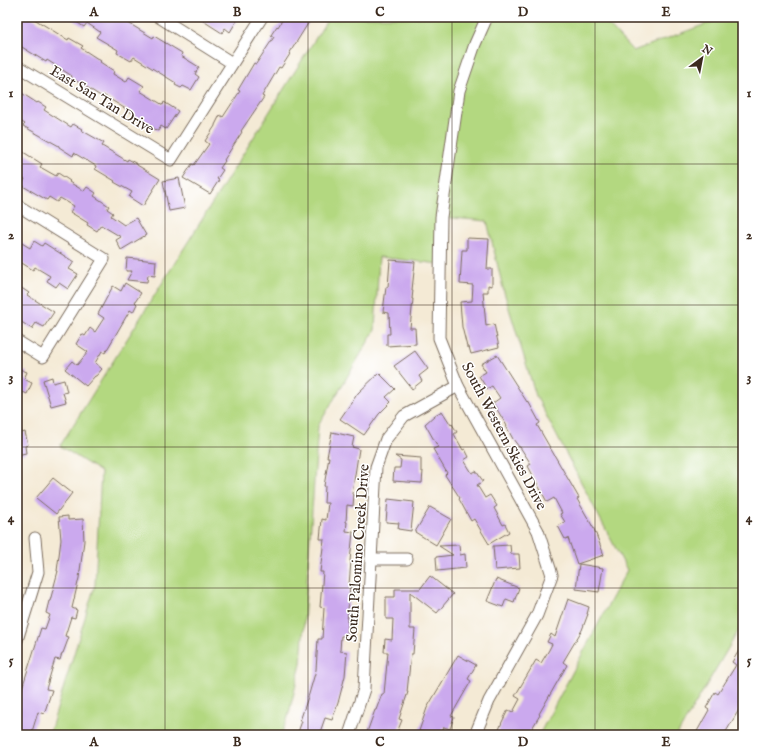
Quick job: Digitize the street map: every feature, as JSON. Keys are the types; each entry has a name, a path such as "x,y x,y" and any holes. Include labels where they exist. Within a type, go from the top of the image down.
{"street":[{"path":"159,17 232,62 262,17"},
{"name":"South Western Skies Drive","path":"475,735 489,700 537,615 552,575 538,531 458,386 439,338 441,217 459,91 487,17"},
{"name":"East San Tan Drive","path":"17,66 171,160 232,62"},
{"path":"17,205 104,259 43,357 17,342"},
{"name":"South Palomino Creek Drive","path":"349,735 364,689 376,467 386,439 404,416 458,386"},
{"path":"17,640 38,572 35,538"},
{"path":"371,559 408,559"}],"green space":[{"path":"329,17 601,17 633,51 725,17 743,17 743,623 677,735 539,735 627,570 536,396 504,292 487,221 441,217 440,264 379,257 375,330 318,426 301,664 288,717 281,735 49,735 95,585 101,472 60,446"}],"building":[{"path":"17,17 31,17 68,40 69,38 83,46 81,48 114,71 113,74 126,82 129,77 144,86 140,91 163,105 164,102 178,111 166,129 161,126 158,131 103,95 102,97 71,78 72,76 47,60 46,62 17,44"},
{"path":"69,17 127,17 125,21 182,53 181,56 199,67 195,74 199,77 191,90 183,86 181,88 175,85 176,83 134,57 131,61 117,53 118,50 96,37 100,32 87,23 84,27"},
{"path":"197,17 239,17 230,32 225,28 222,33"},
{"path":"284,17 312,17 281,68 279,67 262,96 264,97 224,160 225,161 220,168 223,170 217,179 219,180 210,194 183,178 192,164 194,165 209,144 205,141 220,115 223,117 240,91 238,90 254,63 256,64 274,37 271,35"},
{"path":"20,92 46,107 44,110 71,127 73,124 82,129 81,130 104,143 102,146 127,161 128,159 137,164 160,179 143,206 129,197 132,192 95,169 96,166 74,153 73,156 59,146 23,126 25,124 17,119 17,96"},
{"path":"17,148 42,164 40,167 56,176 58,173 84,191 87,187 96,193 94,196 109,206 107,209 113,213 111,216 124,225 136,218 146,235 121,250 116,240 121,237 101,225 97,231 87,225 88,223 70,212 74,206 60,198 57,202 49,197 47,200 21,185 25,179 17,175"},
{"path":"179,178 185,208 169,211 163,181"},
{"path":"467,238 489,239 487,269 492,269 492,286 488,285 488,292 483,292 486,326 494,324 499,347 471,354 469,347 467,347 462,327 460,302 472,301 473,285 460,284 462,250 467,250"},
{"path":"17,240 30,248 34,241 42,246 44,243 74,262 69,269 78,274 68,289 59,283 56,287 47,281 50,276 35,267 33,270 17,260"},
{"path":"127,258 156,261 155,276 148,275 147,282 127,280 132,271 126,271"},
{"path":"390,260 415,262 410,328 415,328 416,344 387,346 387,334 390,334 389,313 383,312 386,287 388,287"},
{"path":"125,283 141,293 135,302 137,304 133,312 130,310 105,353 102,351 95,363 102,369 86,386 65,369 72,361 77,365 88,352 76,344 82,334 85,336 90,328 95,332 104,318 98,314 113,286 121,291"},
{"path":"17,285 29,293 27,295 54,312 44,327 36,323 32,329 17,319"},
{"path":"415,351 428,369 419,376 422,381 412,389 394,366"},
{"path":"497,355 527,402 528,401 540,423 537,425 579,498 577,499 594,529 604,555 577,564 568,538 565,539 558,526 565,522 560,514 562,513 554,498 547,502 528,466 531,464 513,439 493,403 500,398 492,386 487,389 479,376 486,372 481,364"},
{"path":"17,368 27,372 24,379 32,383 27,394 23,392 17,405"},
{"path":"379,373 395,389 386,397 391,402 379,414 364,435 340,419 358,393"},
{"path":"52,377 53,383 64,380 67,392 63,393 66,402 51,406 43,380"},
{"path":"442,411 457,432 454,434 463,450 465,449 469,457 464,460 472,473 476,471 483,481 477,485 485,498 490,495 497,506 494,508 503,525 505,524 509,532 489,544 474,519 471,521 459,499 460,498 445,475 447,473 433,449 438,447 425,424"},
{"path":"20,425 22,433 25,432 28,445 25,446 26,453 17,455 17,426"},
{"path":"332,432 354,437 352,447 359,449 352,494 354,494 353,506 347,505 346,531 353,532 350,561 347,636 341,636 340,651 347,652 345,676 332,720 325,718 319,735 297,735 316,670 318,639 322,639 324,608 320,607 323,572 320,572 324,539 320,539 322,519 326,520 328,503 324,503 324,486 329,457 327,457"},
{"path":"395,456 421,458 421,471 423,471 422,483 393,481 394,468 400,468 401,460"},
{"path":"53,478 72,493 56,514 36,498"},
{"path":"388,499 414,502 411,531 398,529 399,523 386,522"},
{"path":"430,507 451,519 436,545 415,532"},
{"path":"68,516 68,520 83,519 84,541 79,578 72,608 77,610 75,618 71,617 65,636 69,637 60,660 55,659 46,689 52,690 44,714 38,712 31,735 23,735 17,733 17,704 41,628 45,629 50,615 46,613 58,571 61,540 59,517"},
{"path":"459,545 460,555 465,554 466,568 437,571 436,557 453,555 439,546"},
{"path":"510,545 511,554 519,554 520,568 495,570 493,546"},
{"path":"579,564 603,568 599,592 576,589"},
{"path":"430,576 453,594 437,613 410,592 410,629 415,629 413,654 411,654 408,692 399,719 402,720 396,735 366,735 382,694 384,694 388,652 384,652 385,639 392,640 393,619 386,619 386,597 395,597 395,589 420,589"},
{"path":"496,579 519,588 514,602 506,599 503,607 487,601"},
{"path":"568,599 589,607 582,630 563,662 567,665 528,735 497,735 508,710 513,712 520,699 515,696 536,660 541,663 549,650 552,644 547,642 551,634 555,637"},
{"path":"743,644 743,703 724,735 695,735 709,710 706,708 715,692 718,694 736,665 732,662"},
{"path":"458,655 476,665 468,679 471,681 451,716 454,717 450,729 444,727 441,735 430,735 419,731 427,708"}]}
